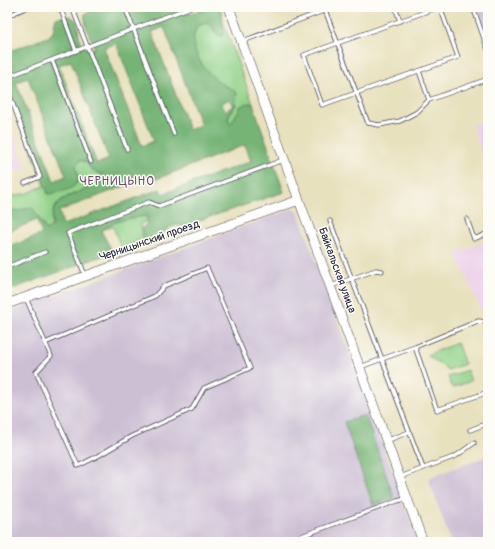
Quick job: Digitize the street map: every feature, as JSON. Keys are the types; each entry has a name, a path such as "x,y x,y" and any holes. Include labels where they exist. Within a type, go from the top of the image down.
{"street":[{"name":"Байкальская улица","path":"229,7 423,542"},
{"name":"Черницынский проезд","path":"7,304 299,200"}],"lane":[{"path":"7,16 28,7"},
{"path":"60,7 76,51"},
{"path":"72,7 127,149"},
{"path":"74,12 87,7"},
{"path":"125,7 174,134"},
{"path":"7,77 191,7"},
{"path":"242,42 332,7"},
{"path":"395,7 400,21"},
{"path":"440,7 458,57 322,105 304,55 400,21 440,7"},
{"path":"473,7 488,50"},
{"path":"325,10 368,123 379,125 400,121 417,112 429,100 488,80"},
{"path":"257,29 259,35"},
{"path":"52,60 91,162"},
{"path":"419,71 429,100"},
{"path":"7,88 40,177 25,183"},
{"path":"85,276 68,232 149,202 159,206 284,159"},
{"path":"330,220 423,468"},
{"path":"467,220 474,239 488,234"},
{"path":"7,267 45,252"},
{"path":"26,298 45,343 51,356 36,372 78,466 96,458 132,436 192,409 204,388 250,368 207,268 164,286 155,296 45,343"},
{"path":"331,286 376,270 382,271"},
{"path":"360,367 415,348 478,321 487,322 488,326"},
{"path":"415,348 437,410 488,392"},
{"path":"470,430 488,423"},
{"path":"386,440 410,432"},
{"path":"400,477 456,456 474,443"},
{"path":"285,542 397,501 408,499"}],"shaded area":[{"path":"477,7 488,7 488,37"},
{"path":"7,117 26,168 7,175"},
{"path":"488,120 488,172 472,125"},
{"path":"292,209 298,212 418,542 7,542 7,313"},
{"path":"488,241 488,319 481,310 456,253"},
{"path":"488,456 488,542 451,542 428,478"}],"green space":[{"path":"103,7 181,7 181,11 185,14 208,7 219,7 222,13 224,32 221,37 210,25 203,23 198,26 194,39 195,50 202,65 210,74 221,84 237,93 235,106 230,112 228,119 231,124 241,106 248,103 253,104 284,192 183,226 173,226 157,238 147,243 143,237 142,229 147,223 147,216 111,224 101,231 113,252 7,291 7,248 42,234 37,220 7,232 7,191 10,210 18,211 32,207 46,230 52,226 53,213 57,205 63,199 88,188 96,182 102,174 89,167 87,162 80,160 76,166 78,179 77,183 61,192 48,194 7,84 7,52 48,37 53,32 56,18 70,16 76,20 80,41 82,44 89,50 95,48 87,28 85,14","holes":["164,27 201,125 189,130 152,32","116,43 154,141 142,146 104,48","71,61 109,159 97,164 59,65","28,78 66,176 54,181 16,82","229,99 234,105 226,111 221,104","245,145 251,161 162,194 160,189 63,225 59,211 154,175 156,179"]},
{"path":"222,19 253,104 248,103 234,119 231,125 228,119 230,112 235,106 237,93 221,84 201,63 195,51 193,38 194,32 197,28 206,23 224,32"},
{"path":"80,160 87,162 89,167 102,174 96,182 88,188 63,199 57,205 53,213 52,226 46,230 36,213 10,210 7,197 28,193 45,185 48,194 78,179 76,166"},
{"path":"151,206 155,218 140,224 146,238 121,248 113,226 102,230 100,224"},
{"path":"457,343 465,364 448,370 427,355"},
{"path":"467,370 471,381 452,388 448,377"},
{"path":"365,415 394,498 373,505 344,422"}],"district":[{"name":"ЧЕРНИЦЫНО","path":"117,181"}]}
